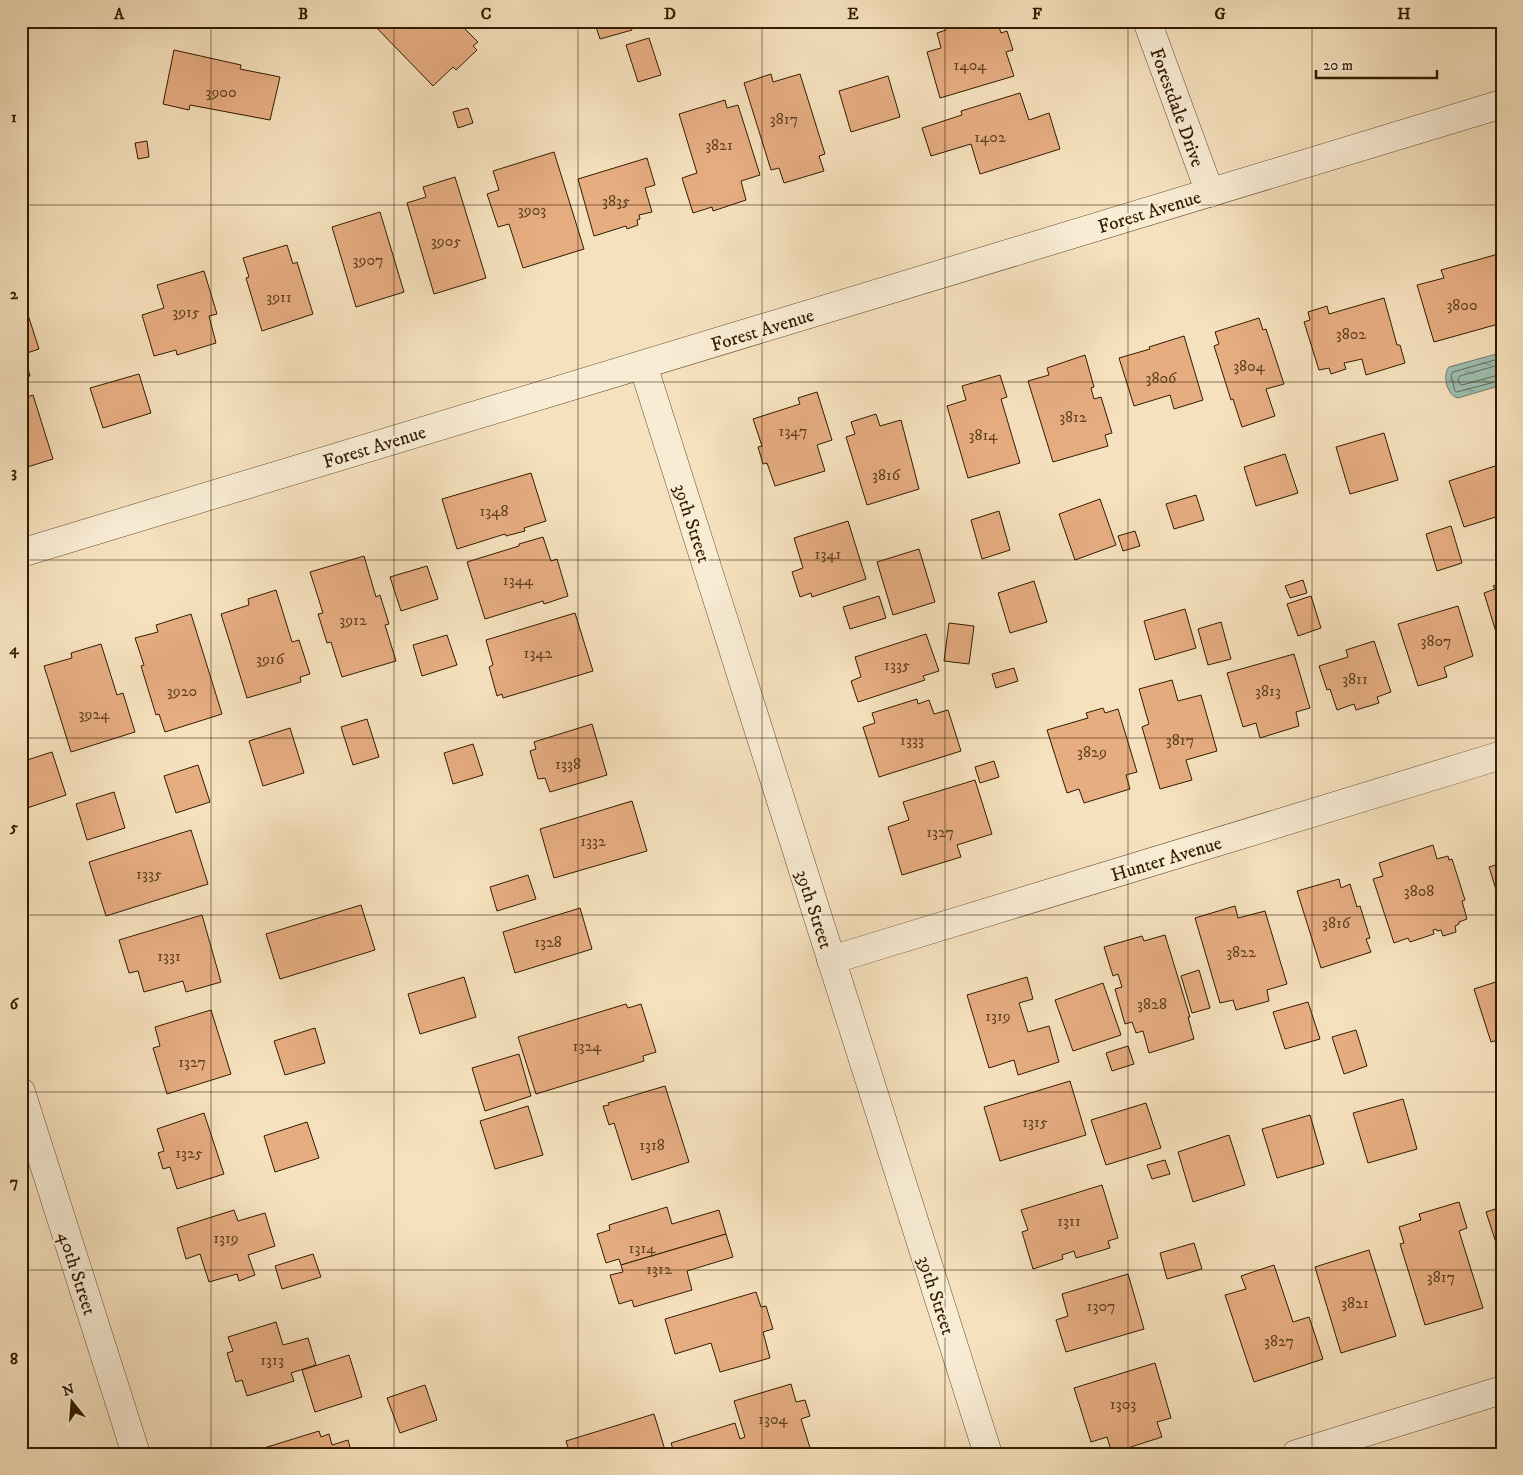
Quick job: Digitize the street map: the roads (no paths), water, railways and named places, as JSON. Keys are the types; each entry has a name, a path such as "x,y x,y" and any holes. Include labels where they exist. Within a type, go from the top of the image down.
{"street":[{"name":"Forestdale Drive","path":"1147,21 1210,193"},
{"name":"Forest Avenue","path":"21,553 1502,104"},
{"name":"39th Street","path":"643,365 988,1454"},
{"name":"Hunter Avenue","path":"831,960 1502,755"},
{"name":"40th Street","path":"21,1092 136,1454"},
{"path":"1296,1454 1502,1390"}],"water":[{"path":"1502,353 1502,385 1458,398 1451,393 1446,380 1449,367"}]}
